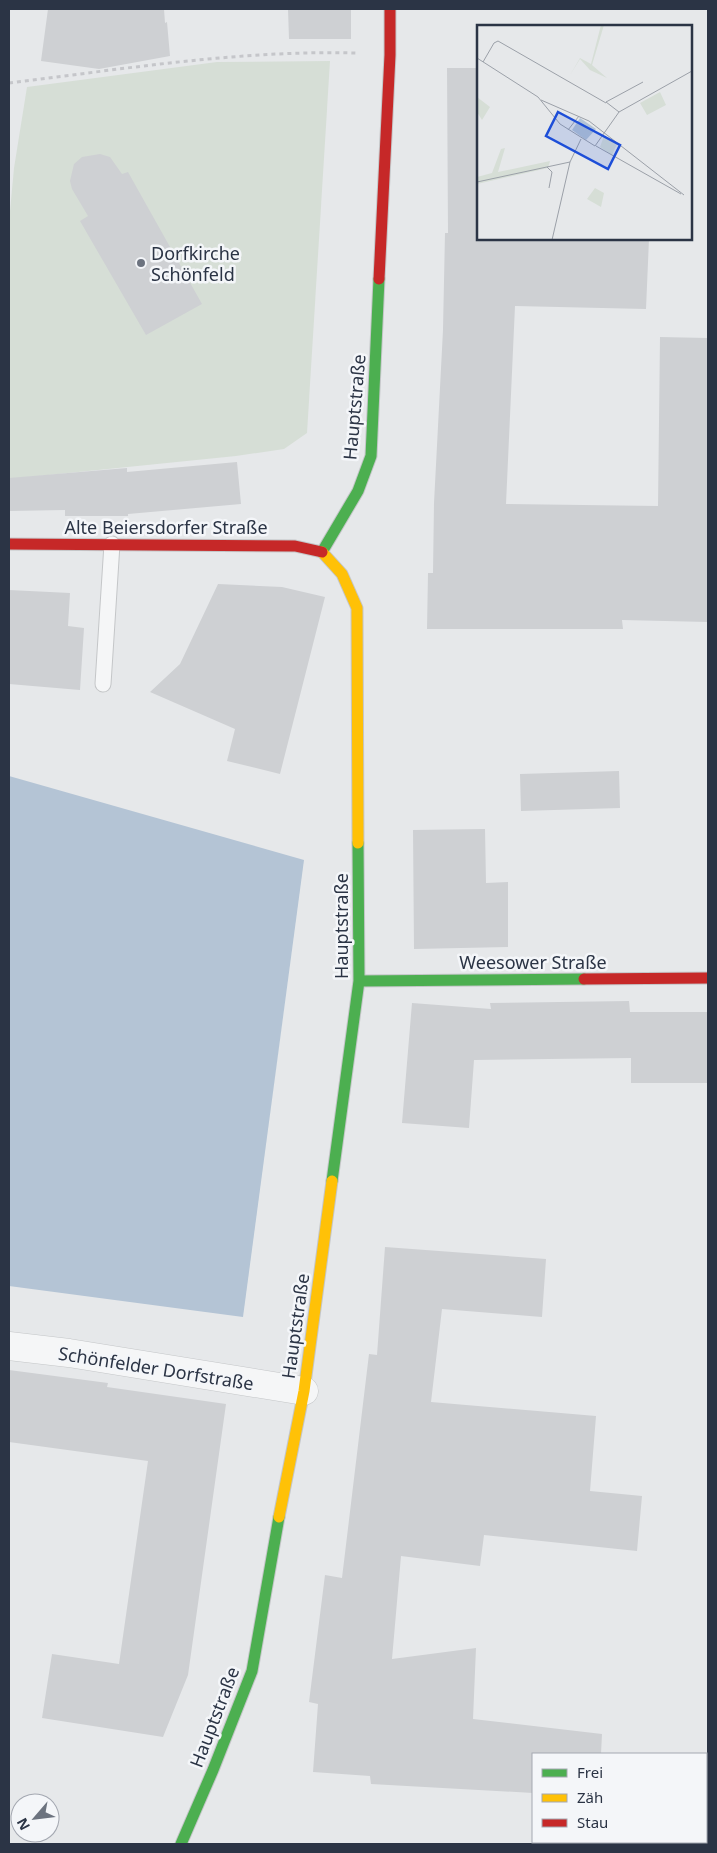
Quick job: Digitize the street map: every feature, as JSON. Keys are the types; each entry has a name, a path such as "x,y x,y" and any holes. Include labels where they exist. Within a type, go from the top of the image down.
{"main road":[{"name":"Hauptstraße","path":"181,1844 213,1770 252,1671 272,1554 304,1391 359,981 357,608 342,574 322,552 358,491 371,456 390,54 390,9"},
{"name":"Alte Beiersdorfer Straße","path":"9,544 295,546 322,552"},
{"name":"Weesower Straße","path":"359,981 708,978"}],"street":[{"name":"Schönfelder Dorfstraße","path":"9,1346 69,1353 304,1391"}],"lane":[{"path":"103,684 112,544"}],"path":[{"path":"9,83 220,57 324,52 390,54"}],"shaded area":[{"path":"330,61 307,433 284,449 236,456 9,479 9,222 14,168 27,87 217,62"}],"water":[{"path":"9,776 304,860 243,1317 9,1286"}],"building":[{"path":"48,9 164,9 170,56 99,69 41,61"},
{"path":"288,9 351,9 351,39 289,39"},
{"path":"447,68 477,68 477,240 649,240 646,309 515,306 506,504 658,506 660,337 708,338 708,622 622,620 623,629 427,629 428,573 433,573 445,233 448,233"},
{"name":"Dorfkirche Schönfeld","path":"100,154 110,157 122,174 128,172 202,304 146,335 80,221 88,216 72,189 70,181 74,164 82,157"},
{"path":"237,462 241,504 128,514 128,516 65,516 65,510 9,511 9,478 127,468 127,472"},
{"path":"218,584 282,587 325,597 280,774 227,761 235,729 150,692 180,664"},
{"path":"9,590 70,593 68,626 84,628 80,690 9,684"},
{"path":"619,771 620,808 521,811 520,774"},
{"path":"485,829 486,883 508,882 508,947 414,949 413,830"},
{"path":"629,1001 630,1012 708,1012 708,1083 631,1083 631,1058 474,1060 469,1128 402,1123 412,1003 491,1009 490,1003"},
{"path":"385,1247 546,1259 542,1317 442,1309 431,1402 596,1416 590,1491 642,1496 637,1551 484,1535 480,1566 401,1556 392,1659 476,1648 473,1719 602,1734 601,1753 532,1753 532,1793 371,1784 370,1776 313,1772 318,1704 309,1702 325,1575 342,1578 369,1354 377,1355"},
{"path":"9,1370 108,1383 107,1387 226,1404 188,1675 163,1737 42,1718 52,1654 119,1664 148,1461 9,1442"}],"traffic: fast":[{"path":"322,552 358,491 371,456 379,279"},
{"path":"332,1181 359,981 358,843"},
{"path":"359,981 584,979"},
{"path":"181,1844 213,1770 252,1671 279,1517"}],"traffic: slow":[{"path":"322,552 342,574 357,608 358,843"},
{"path":"279,1517 304,1391 332,1181"}],"traffic: jam":[{"path":"379,279 390,55 390,9"},
{"path":"9,544 295,546 322,552"},
{"path":"584,979 708,978"}],"place":[{"name":"Dorfkirche Schönfeld","path":"141,263"}]}
